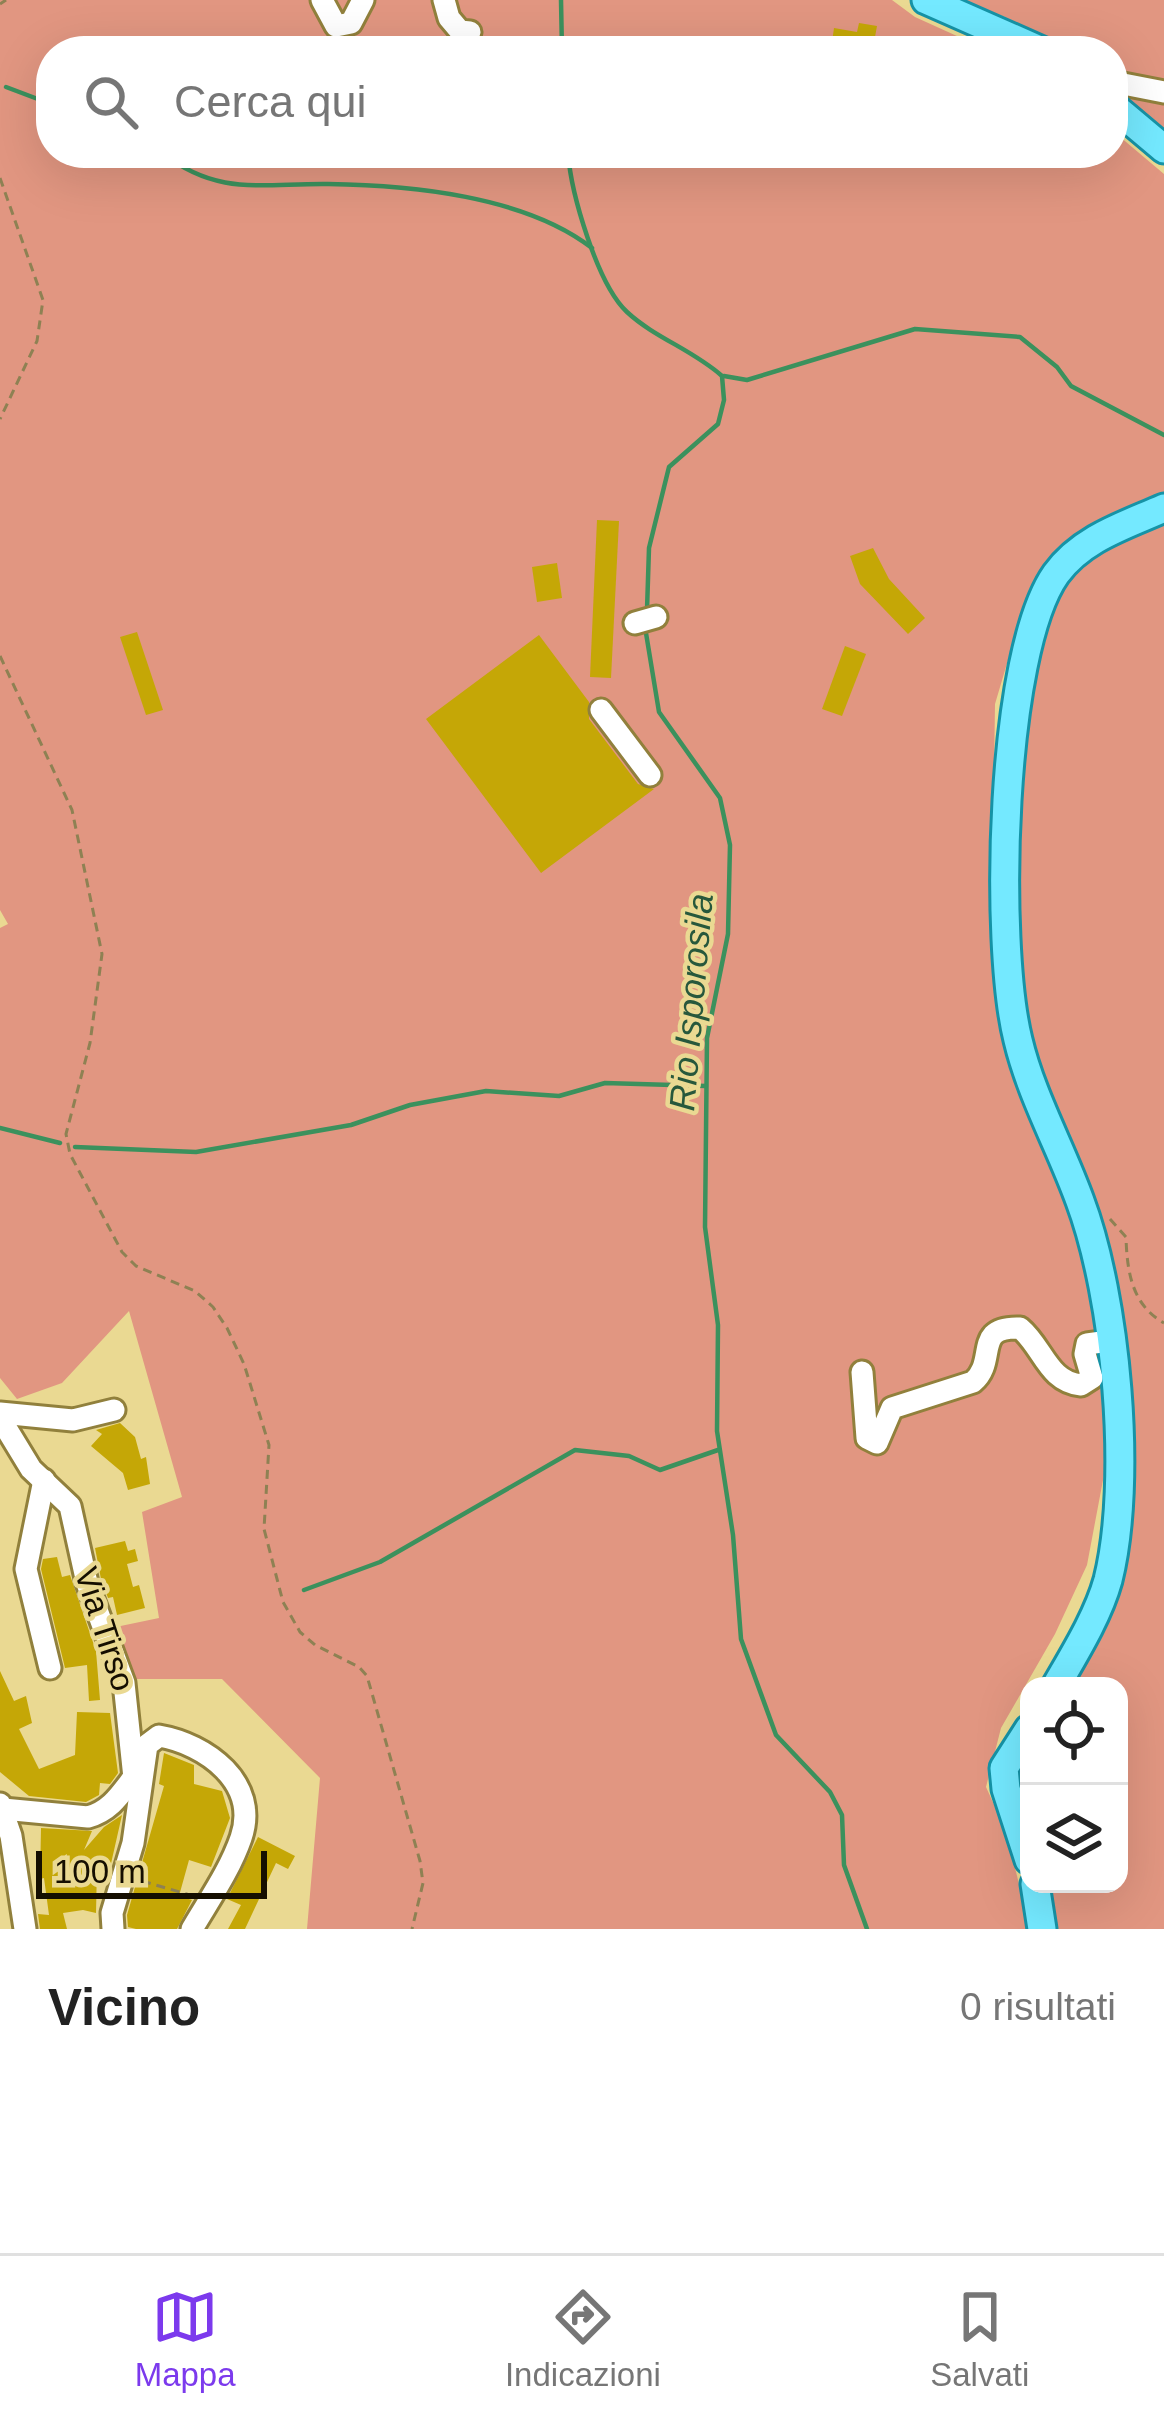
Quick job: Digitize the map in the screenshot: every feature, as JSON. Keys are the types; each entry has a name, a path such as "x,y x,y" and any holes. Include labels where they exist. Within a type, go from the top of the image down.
{"main road":[{"path":"926,0 1008,36"},
{"path":"1128,119 1164,149"},
{"path":"1061,1677 1107,1585 1119,1528 1118,1425 1101,1277 1082,1205 1018,1040 1005,910 1006,806 1031,623 1057,573 1089,542 1164,508"},
{"path":"1020,1743 1004,1768 1020,1832"},
{"path":"1036,1893 1042,1929"}],"street":[{"path":"322,0 336,26 351,22 362,0"},
{"path":"443,0 460,32 470,32"},
{"path":"1128,85 1164,92"},
{"path":"601,710 650,776"},
{"path":"862,1372 867,1438 877,1443 892,1408 982,1375 989,1338 996,1331 1020,1328 1057,1378 1070,1384 1088,1384 1092,1378 1085,1354 1088,1344 1109,1341"},
{"path":"0,1415 73,1420 114,1410"},
{"name":"Via Tirso","path":"0,1415 31,1469 70,1506 87,1583 124,1683 139,1782 133,1843 112,1913 113,1929"},
{"path":"44,1480 26,1569 50,1668"},
{"path":"25,1929 11,1835 1,1806 74,1816 102,1813 139,1782 147,1745 159,1736 194,1746 236,1780 244,1816 241,1839 192,1929"}],"path":[{"path":"0,178 43,300 37,341 0,419"},
{"path":"0,656 72,810 102,954 90,1043 66,1134 70,1154 122,1252 136,1266 194,1291 213,1307 244,1364 269,1445 264,1529 275,1579 300,1632 367,1676 420,1861 423,1883 412,1929"},
{"path":"1082,1205 1120,1228 1126,1237 1127,1267 1145,1312 1164,1323"},
{"path":"122,1874 209,1901"}],"shaded area":[{"path":"0,0 892,0 915,17 957,36 36,36 36,168 1128,168 1128,144 1164,174 1164,498 1078,533 1029,589 995,704 992,910 1006,1058 1026,1113 1073,1210 1095,1294 1110,1443 1087,1565 1030,1677 1020,1677 1020,1695 1001,1728 986,1787 1006,1831 1030,1929 307,1929 320,1778 222,1679 135,1679 111,1628 159,1618 142,1512 182,1497 129,1311 62,1383 17,1399 0,1378 0,928 8,924 0,910"},
{"path":"955,0 1164,0 1164,142 1128,110 1128,36 1032,36 1005,17"},
{"path":"1164,517 1164,1929 1054,1929 1048,1893 1128,1893 1128,1677 1069,1677 1125,1564 1134,1498 1115,1290 1035,1062 1019,971 1018,875 1026,745 1051,614 1066,579 1117,538"}],"building":[{"path":"859,23 877,26 875,36 833,36 834,28 857,32"},
{"path":"597,520 619,521 611,678 590,677"},
{"path":"873,548 889,579 925,618 908,634 860,584 850,556"},
{"path":"557,563 562,598 537,602 532,567"},
{"path":"137,632 163,710 146,715 120,637"},
{"path":"539,635 589,702 589,719 638,784 654,789 541,873 426,719"},
{"path":"845,646 866,654 842,716 822,709"},
{"path":"120,1423 135,1437 141,1459 146,1457 150,1484 128,1490 123,1473 91,1446 102,1434 96,1430"},
{"path":"125,1541 128,1551 135,1549 138,1561 127,1564 145,1608 117,1615 113,1597 108,1598 101,1579 95,1548"},
{"path":"57,1557 62,1577 70,1575 96,1651 100,1700 89,1701 87,1665 65,1668 41,1569 43,1559"},
{"path":"0,1671 14,1701 26,1696 32,1723 19,1729 39,1769 75,1755 77,1712 110,1713 118,1773 110,1784 100,1783 99,1795 86,1802 29,1796 0,1772"},
{"path":"164,1753 194,1765 194,1784 222,1791 230,1818 211,1867 189,1860 179,1896 192,1900 177,1929 136,1929 128,1927 127,1915 164,1786 159,1784"},
{"path":"122,1815 110,1868 97,1867 96,1913 63,1913 67,1929 40,1929 38,1914 49,1915 44,1878 40,1879 41,1828 92,1831 84,1850"},
{"path":"258,1837 295,1856 288,1869 276,1863 245,1929 228,1929 241,1905 227,1899"}],"waterway":[{"name":"Rio Isporosila","path":"561,0 562,36"},
{"path":"6,87 36,98"},
{"path":"185,168 242,185 360,185 466,197 534,216 592,248"},
{"name":"Rio Isporosila","path":"570,168 587,237 616,299 638,321 722,376 724,400 718,424 669,467 649,548 647,610"},
{"path":"724,376 747,380 915,329 1020,337 1057,367 1071,386 1164,435"},
{"name":"Rio Isporosila","path":"645,627 659,712 720,798 730,845 728,934 707,1038 705,1227 718,1325 717,1431 733,1535 741,1639 776,1735 830,1792 842,1815 844,1865 867,1929"},
{"path":"75,1147 196,1152 351,1125 410,1105 486,1091 559,1096 605,1083 706,1086"},
{"path":"0,1128 60,1143"},
{"path":"304,1590 380,1562 575,1450 629,1456 660,1470 718,1450"}]}
